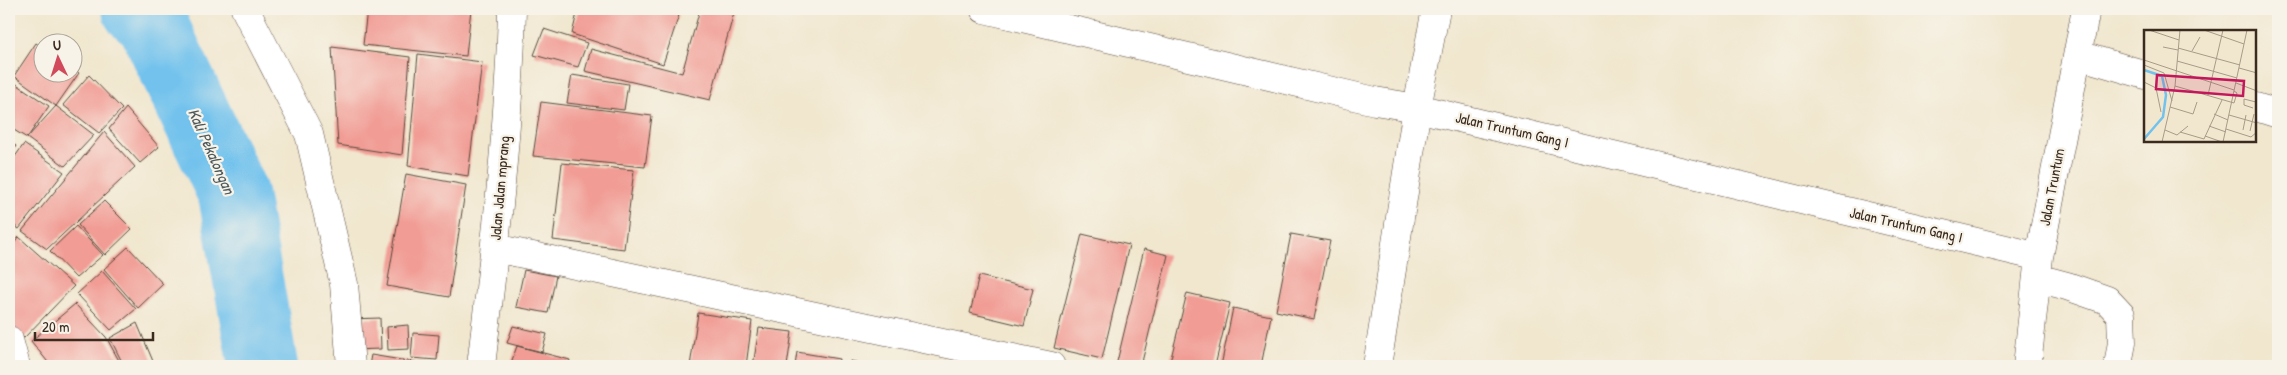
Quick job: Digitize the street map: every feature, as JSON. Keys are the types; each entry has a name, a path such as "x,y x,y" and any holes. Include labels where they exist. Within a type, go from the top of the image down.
{"street":[{"path":"245,9 309,134 344,284 351,366"},
{"name":"Jalan Jalan mprang","path":"481,366 495,248 508,90 512,9"},
{"name":"Jalan Truntum Gang I","path":"984,9 1375,101 1417,108 2038,267 2067,286 2107,300 2121,315 2122,342 2118,366"},
{"path":"1377,366 1417,108 1436,9"},
{"name":"Jalan Truntum","path":"2027,366 2038,267 2086,9"},
{"path":"2078,55 2144,74"},
{"path":"2257,107 2278,114"},
{"path":"495,248 1051,366"},
{"path":"9,340 16,366"}],"building":[{"path":"367,9 471,9 466,56 363,45"},
{"path":"578,9 658,9 679,15 663,64 572,34"},
{"path":"700,9 735,9 710,100 585,71 591,49 682,73"},
{"path":"544,29 587,43 578,67 534,55"},
{"path":"332,47 410,57 402,155 338,145"},
{"path":"32,49 32,82 73,82 56,106 14,76"},
{"path":"418,54 482,62 468,176 408,166"},
{"path":"89,75 122,109 99,133 63,105"},
{"path":"572,75 628,84 624,110 567,103"},
{"path":"9,79 49,106 27,138 9,127"},
{"path":"541,102 652,116 645,167 533,156"},
{"path":"56,106 94,135 65,166 27,138"},
{"path":"126,108 159,147 140,163 109,129"},
{"path":"104,132 135,167 47,249 22,231"},
{"path":"9,141 16,146 9,156"},
{"path":"24,144 64,172 19,229 9,222 9,165"},
{"path":"562,163 634,170 624,249 553,240"},
{"path":"406,174 466,185 449,297 387,286"},
{"path":"104,201 132,229 105,255 78,225"},
{"path":"76,226 103,255 76,278 50,251"},
{"path":"1082,234 1129,245 1102,359 1054,348"},
{"path":"1291,234 1330,241 1314,319 1276,311"},
{"path":"19,237 74,286 24,338 9,324 9,250"},
{"path":"128,247 163,284 138,308 104,269"},
{"path":"1144,249 1168,255 1141,366 1116,366"},
{"path":"524,270 556,276 548,313 516,307"},
{"path":"102,271 136,309 111,330 77,294"},
{"path":"979,276 1033,289 1024,326 970,313"},
{"path":"1187,293 1230,303 1215,366 1169,366"},
{"path":"75,304 106,337 122,366 51,366 31,341"},
{"path":"1233,308 1271,316 1261,366 1221,366"},
{"path":"698,313 752,321 746,366 690,366"},
{"path":"380,318 381,349 350,350 349,319"},
{"path":"137,323 155,366 124,366 110,338"},
{"path":"408,325 409,349 388,350 387,327"},
{"path":"513,326 547,334 542,352 507,343"},
{"path":"759,328 792,332 787,366 753,366"},
{"path":"413,333 439,335 437,360 411,358"},
{"path":"517,346 570,360 568,366 510,366"},
{"path":"797,352 839,359 838,366 795,366"},
{"path":"371,355 432,365 432,366 369,366"},
{"path":"850,361 871,365 871,366 849,366"}],"waterway":[{"name":"Kali Pekalongan","path":"137,9 151,20 233,194 263,366"}]}
